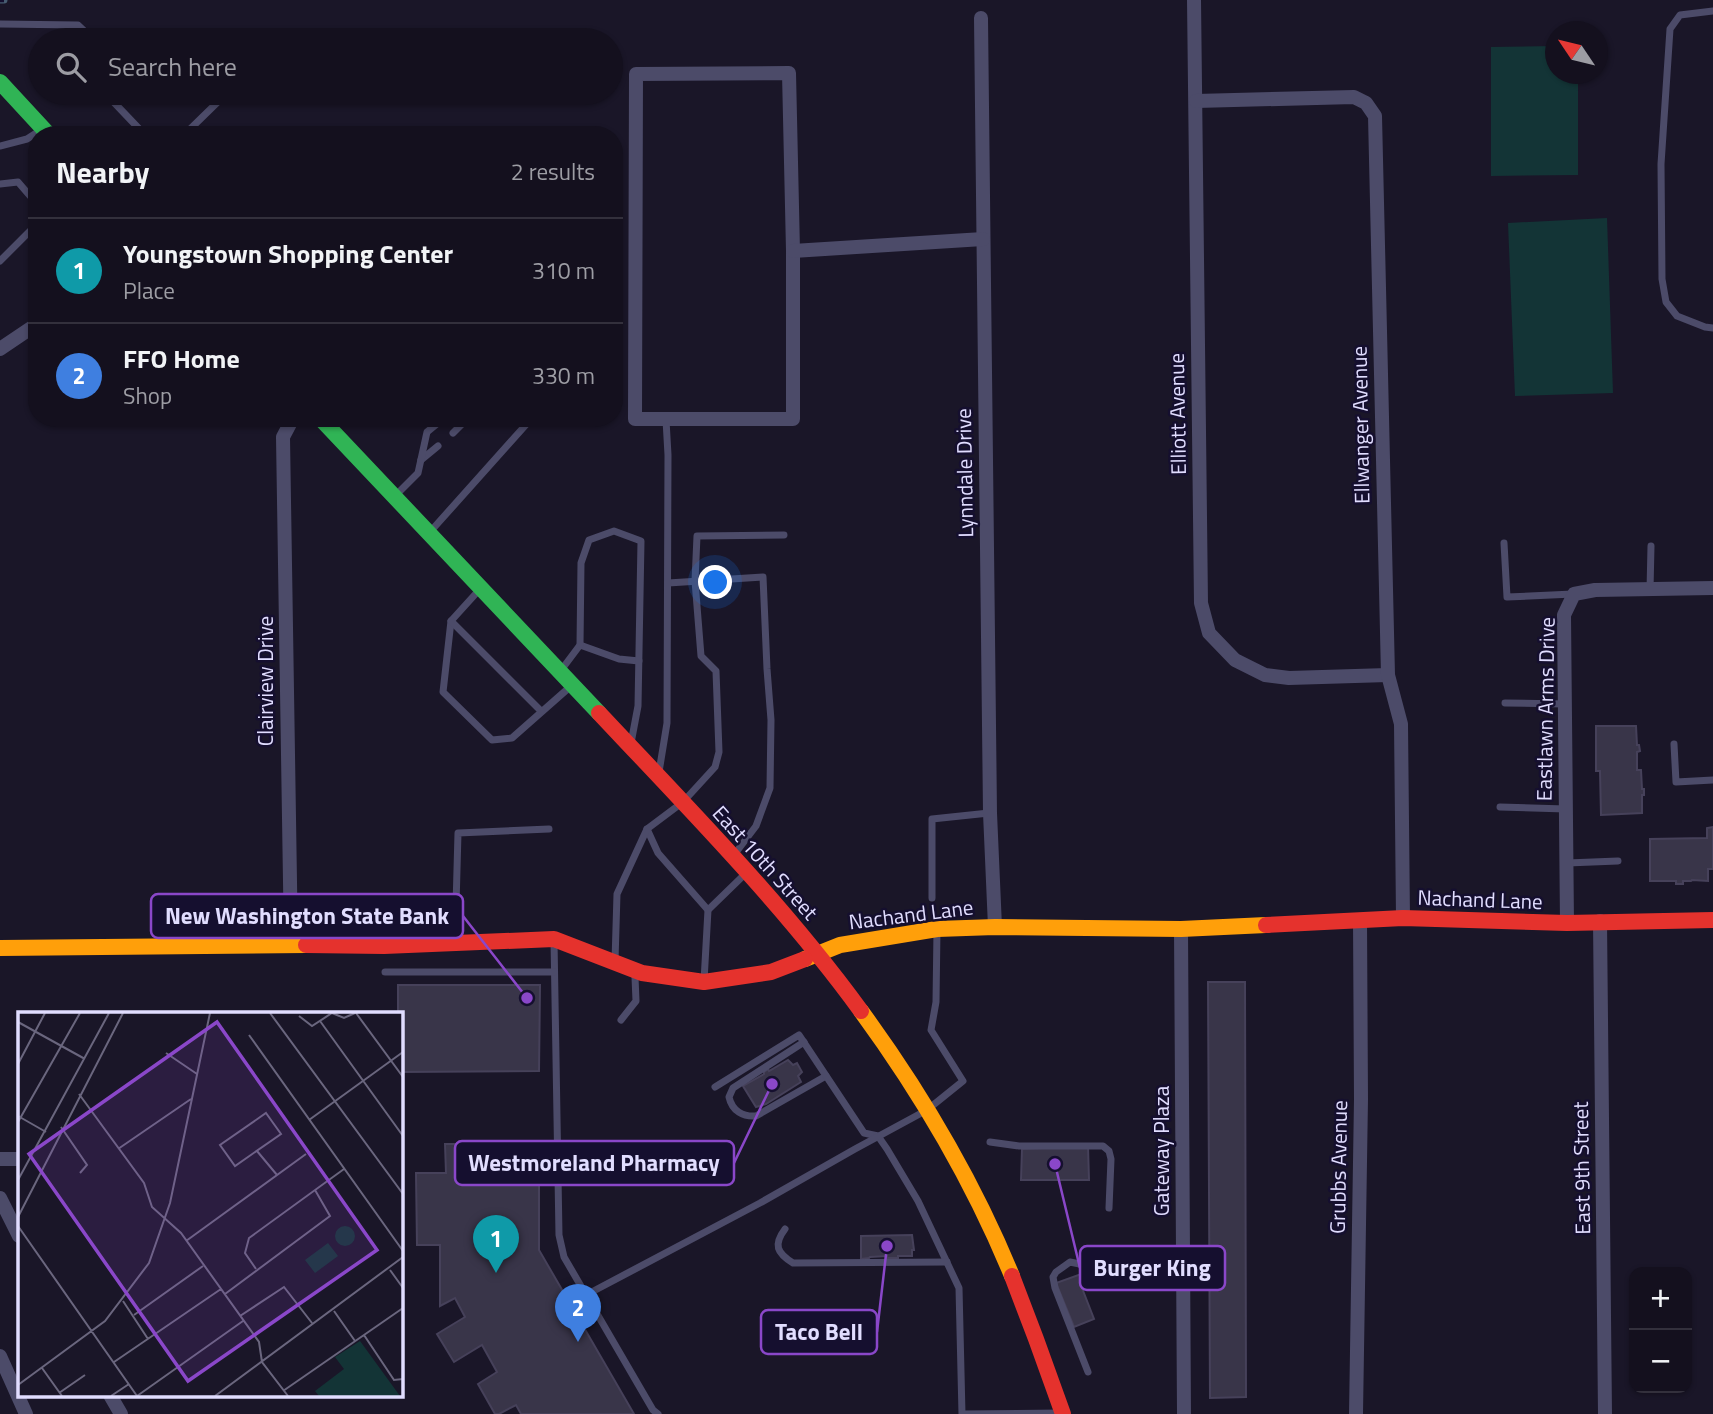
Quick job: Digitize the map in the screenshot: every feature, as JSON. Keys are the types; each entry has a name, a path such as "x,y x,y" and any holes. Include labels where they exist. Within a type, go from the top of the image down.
{"street":[{"name":"Elliott Avenue","path":"1194,0 1201,603 1209,633 1235,660 1265,675 1289,678 1388,676"},
{"name":"Lynndale Drive","path":"981,18 990,813 995,927"},
{"path":"789,73 793,419 666,420 635,419 636,74 789,73"},
{"path":"0,82 41,126"},
{"name":"Ellwanger Avenue","path":"1196,101 1354,97 1366,103 1376,116 1388,676 1401,724 1403,918"},
{"path":"793,251 983,239"},
{"path":"0,349 28,330"},
{"name":"Clairview Drive","path":"288,427 283,437 291,946"},
{"name":"East 10th Street","path":"328,427 733,857 850,996 927,1110 977,1197 1031,1323 1062,1413"},
{"name":"Eastlawn Arms Drive","path":"1567,923 1564,615 1574,594 1595,590 1713,588"},
{"name":"Nachand Lane","path":"0,948 384,946 554,939 642,972 704,982 771,972 840,945 937,929 1181,929 1403,918 1567,923 1713,920"},
{"name":"Grubbs Avenue","path":"1356,1414 1361,1099 1360,920"},
{"name":"East 9th Street","path":"1600,921 1605,1414"},
{"name":"Gateway Plaza","path":"1181,929 1184,1414"},
{"path":"0,1159 18,1158"},
{"path":"0,1198 18,1234"},
{"path":"0,1356 26,1414"},
{"path":"111,1396 121,1414"}],"lane":[{"path":"1713,11 1680,15 1670,29 1661,164 1662,279 1666,302 1677,316 1713,328"},
{"path":"0,24 78,25 81,28"},
{"path":"117,105 137,126"},
{"path":"193,126 215,105"},
{"path":"0,146 28,139"},
{"path":"0,184 18,183 28,194"},
{"path":"0,261 28,233"},
{"path":"658,776 667,723 666,420"},
{"path":"394,497 418,473 427,432 433,427"},
{"path":"453,433 459,427"},
{"path":"429,534 524,427"},
{"path":"421,461 438,446"},
{"path":"560,672 580,645 581,562 589,540 614,531 641,541 638,706 631,748"},
{"path":"615,961 617,894 647,829 683,803 715,767 719,752 716,671 701,656 695,581 698,536 784,535"},
{"path":"1504,543 1507,597 1574,594"},
{"path":"1650,590 1651,546"},
{"path":"668,583 763,576 771,720 769,788 756,826 733,857"},
{"path":"480,588 451,621 443,692 492,740 512,738 572,685"},
{"path":"451,621 541,711"},
{"path":"580,645 619,659 639,661"},
{"path":"1505,703 1565,704"},
{"path":"1674,744 1676,782 1713,780"},
{"path":"1500,807 1566,809"},
{"path":"932,898 932,819 990,813"},
{"path":"455,943 458,833 550,829"},
{"path":"647,829 658,853 708,910"},
{"path":"1566,863 1618,861"},
{"path":"704,982 708,910 747,873"},
{"path":"586,1295 760,1203 927,1110 963,1081 931,1030 936,1002 937,929"},
{"path":"554,939 559,1235 564,1257 657,1414"},
{"path":"385,972 554,972"},
{"path":"621,1020 636,1001 635,977 642,972"},
{"path":"715,1087 799,1035 864,1133 878,1136 887,1149 918,1202 960,1287 963,1414 1062,1413"},
{"path":"804,1042 733,1088 729,1097 734,1109 747,1116 756,1116 826,1076"},
{"path":"990,1142 1019,1146 1103,1146 1109,1151 1111,1159 1109,1208"},
{"path":"785,1229 779,1237 779,1251 793,1263 947,1262"},
{"path":"1087,1372 1053,1277 1070,1262 1089,1266 1103,1278"}],"green space":[{"path":"1545,46 1545,84 1578,84 1578,175 1491,176 1491,47"},
{"path":"1607,218 1613,393 1515,396 1508,223"}],"building":[{"path":"1596,726 1636,726 1640,751 1637,752 1637,770 1641,770 1644,789 1642,813 1601,815 1600,771 1596,771"},
{"path":"1713,827 1713,869 1708,869 1708,881 1692,880 1676,884 1676,881 1650,881 1650,839 1707,838 1707,828"},
{"path":"1208,982 1245,982 1246,1397 1210,1398"},
{"path":"398,985 540,985 539,1071 402,1072 402,1012 398,1012"},
{"path":"788,1060 793,1065 797,1063 802,1072 798,1076 801,1082 766,1104 756,1107 743,1086 768,1069 769,1071"},
{"path":"445,1144 539,1144 539,1250 634,1414 521,1414 516,1405 495,1414 478,1384 497,1372 482,1345 454,1362 437,1334 465,1317 455,1298 440,1306 440,1245 417,1245 416,1173 446,1173"},
{"path":"1088,1146 1089,1180 1021,1180 1022,1149"},
{"path":"912,1235 912,1256 861,1259 861,1236"},
{"path":"1084,1273 1088,1285 1082,1288 1094,1319 1074,1327 1056,1283"}],"traffic: fast":[{"path":"0,82 41,126"},
{"path":"329,427 599,713"}],"traffic: slow":[{"path":"805,959 840,945 937,929 1181,929 1266,925"},
{"path":"0,948 306,945"},
{"path":"861,1011 925,1106 963,1172 1012,1276"}],"traffic: jam":[{"path":"599,713 768,895 861,1011"},
{"path":"1266,925 1403,918 1567,923 1713,920"},
{"path":"306,945 384,946 554,939 642,973 704,982 771,972 805,959"},
{"path":"1012,1276 1063,1414"}],"place":[{"name":"New Washington State Bank","path":"527,998"},
{"name":"Westmoreland Pharmacy","path":"772,1084"},
{"name":"Burger King","path":"1055,1164"},
{"name":"Taco Bell","path":"887,1246"},
{"name":"Youngstown Shopping Center","path":"496,1273"},
{"name":"FFO Home","path":"578,1342"}]}
